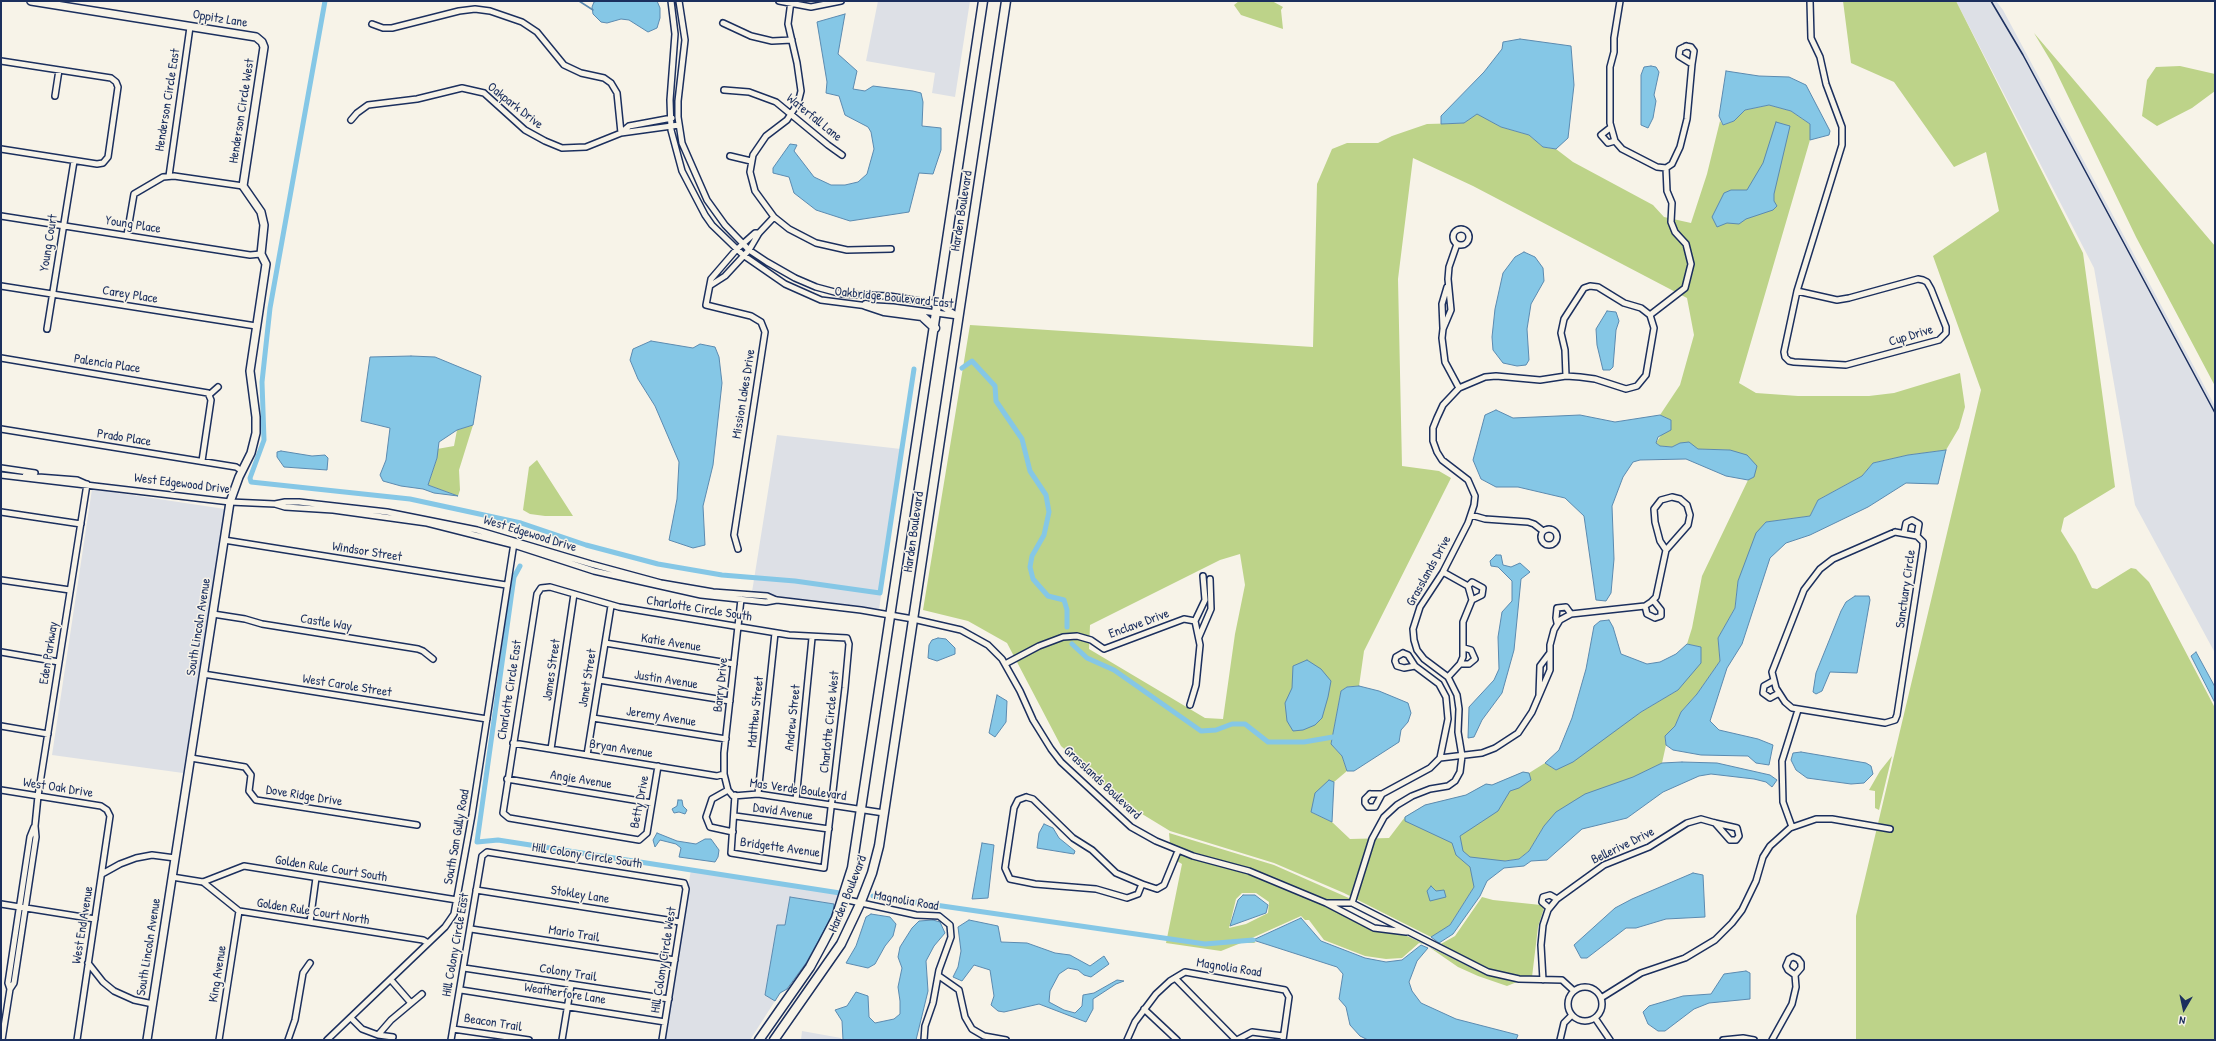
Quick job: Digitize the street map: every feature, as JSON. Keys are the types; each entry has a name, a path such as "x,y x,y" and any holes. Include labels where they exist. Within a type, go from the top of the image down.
{"main road":[{"name":"Harden Boulevard","path":"759,1040 810,966 836,918 852,868 935,328 983,1"},
{"name":"Harden Boulevard","path":"774,1040 841,944 860,904 874,866 884,814 1006,1"},
{"path":"866,305 884,311 922,316 935,328"}],"street":[{"name":"Oppitz Lane","path":"31,1 256,37 261,41"},
{"name":"Oakbridge Boulevard East","path":"670,1 674,23 675,46 671,78 671,126 680,165 696,200 712,225 736,250 785,284 812,297 829,301 958,316"},
{"name":"Oakbridge Boulevard East","path":"680,1 685,40 678,117 679,126 687,158 707,200 725,225 749,250 795,278 832,292 850,295 889,296 938,304 958,316"},
{"path":"779,1 791,2 811,7 840,1"},
{"path":"1620,1 1614,38 1614,52 1610,67 1610,128 1615,141 1626,152 1657,167 1666,168 1675,160 1684,132 1689,105 1692,64"},
{"path":"791,2 788,24 801,85 800,97 787,120 772,130 760,142 751,161 750,172 755,191 774,217 805,238 827,246 858,251 891,249"},
{"name":"Cup Drive","path":"1797,290 1837,300 1918,279 1923,280 1927,282 1931,289 1946,327 1946,333 1939,340 1846,365 1789,361 1784,352 1797,290 1840,154 1843,136 1826,84 1820,57 1811,38 1810,2"},
{"path":"372,24 383,28 392,28 459,11 475,9 522,22 537,32 564,65 581,73 604,78 611,83 616,93 621,133"},
{"path":"723,23 751,36 778,42 792,40"},
{"name":"Henderson Circle East","path":"169,176 190,27"},
{"name":"Henderson Circle West","path":"243,186 264,47 261,41"},
{"path":"1,61 111,78 116,82 118,90 108,157 103,163 97,164 74,161 1,149"},
{"path":"55,96 59,70"},
{"name":"Oakpark Drive","path":"351,120 357,113 368,105 418,99 457,89 470,88 489,96 513,120 532,135 562,148 586,147 621,133 679,126"},
{"name":"Waterfall Lane","path":"724,90 749,92 763,96 785,107 828,145 842,154"},
{"name":"Oakpark Drive","path":"621,133 629,126 678,117"},
{"path":"643,123 646,130"},
{"path":"1610,128 1601,136 1608,143 1615,141"},
{"path":"730,156 751,161"},
{"name":"Young Court","path":"47,329 74,161"},
{"path":"1566,376 1565,350 1562,333 1564,319 1584,288 1590,286 1598,287 1624,303 1641,308 1650,315 1685,288 1691,264 1686,244 1675,232 1670,222 1672,203 1667,191 1666,168"},
{"path":"127,235 134,194 169,176 243,186"},
{"name":"South Lincoln Avenue","path":"147,1040 230,502 251,453 256,432 256,416 250,371 266,264 261,254 264,222 261,212 243,186"},
{"name":"Young Place","path":"1,216 250,255 261,254"},
{"name":"Mission Lakes Drive","path":"711,284 725,276 749,250 759,233 774,217"},
{"name":"Mission Lakes Drive","path":"738,549 734,535 765,332 761,322 751,316 706,305 711,278 736,250 755,233 759,233"},
{"path":"1457,244 1449,266 1447,286 1442,304 1442,348 1445,362 1459,388"},
{"path":"723,264 730,270"},
{"name":"Carey Place","path":"1,286 256,326"},
{"path":"1443,329 1452,310 1447,286"},
{"name":"Grasslands Drive","path":"1352,903 1372,839 1384,817 1397,805 1412,796 1430,789 1448,786 1455,781 1460,772 1462,756 1458,732 1459,704 1457,694 1448,677 1424,659 1417,650 1413,629 1420,606 1443,572 1471,515 1475,496 1472,486 1468,480 1442,460 1433,441 1433,428 1443,405 1459,388 1485,377 1496,376 1540,380 1566,376 1595,379 1626,389 1637,386 1646,375 1654,328 1650,315"},
{"name":"Palencia Place","path":"1,358 205,392 209,395"},
{"path":"202,462 210,405 209,395 218,388"},
{"name":"Prado Place","path":"1,429 236,467 242,471"},
{"name":"West Edgewood Drive","path":"1,468 58,478"},
{"name":"West Edgewood Drive","path":"3,475 75,485 87,484 230,502 275,504 284,507 333,510 413,521 514,543 661,582 713,592 767,596 777,600 891,615"},
{"name":"West Edgewood Drive","path":"3,475 77,480 87,484"},
{"name":"Eden Parkway","path":"2,1040 10,989 8,983 22,908 30,836 35,826 38,796 87,484"},
{"path":"1557,623 1571,614 1645,606 1656,597 1666,550 1688,525 1690,515 1687,505 1680,498 1672,497 1661,500 1654,509 1655,522 1660,541 1666,550"},
{"path":"1,512 81,524"},
{"path":"1471,515 1485,519 1528,522 1534,524 1543,532"},
{"path":"1904,533 1906,523 1912,520 1919,524 1917,536"},
{"name":"Sanctuary Circle","path":"1904,533 1917,536 1923,542 1924,547 1897,716 1894,720 1886,723 1798,710 1785,702 1773,681 1774,664 1804,590 1812,578 1833,559 1888,534 1904,533"},
{"name":"Windsor Street","path":"224,540 506,585"},
{"name":"West Edgewood Drive","path":"514,543 594,571 631,580 701,595 766,602 777,600"},
{"name":"South San Gully Road","path":"327,1040 391,980 452,919 457,900 503,624 506,585 514,543"},
{"path":"1443,572 1468,586 1472,600 1463,622 1461,632 1464,648 1460,664 1448,677"},
{"path":"1190,705 1196,685 1199,664 1199,637 1195,621 1205,600 1205,590 1202,576"},
{"path":"1199,637 1211,609 1210,579"},
{"path":"1,580 70,590"},
{"path":"1468,586 1472,582 1483,588 1482,595 1472,600"},
{"name":"Charlotte Circle South","path":"546,586 611,606 775,633 812,638 844,637 849,640"},
{"name":"Charlotte Circle East","path":"504,804 537,594 541,588 546,586"},
{"name":"James Street","path":"551,749 574,594"},
{"name":"Barry Drive","path":"724,774 726,738 742,599"},
{"path":"1645,606 1648,614 1655,618 1660,616 1661,610 1653,600"},
{"name":"Janet Street","path":"587,755 611,606"},
{"path":"1440,758 1482,753 1508,741 1518,733 1526,723 1539,698 1550,670 1549,654 1557,623 1556,618 1558,608 1566,607 1571,614"},
{"name":"Castle Way","path":"213,614 245,619 262,624 418,649 433,659"},
{"name":"Grasslands Boulevard","path":"891,615 961,630 988,644 1005,664 1036,725 1061,762 1131,827 1193,856 1249,871 1326,903 1374,928 1406,932"},
{"name":"Enclave Drive","path":"1005,664 1039,646 1063,637 1077,636 1091,640 1104,649 1184,619 1195,621"},
{"name":"Matthew Street","path":"758,794 775,633"},
{"name":"Andrew Street","path":"796,800 812,638"},
{"name":"Charlotte Circle West","path":"832,805 849,640"},
{"name":"Katie Avenue","path":"605,643 734,664"},
{"path":"1460,664 1469,664 1475,659 1471,650 1464,648"},
{"path":"1,652 59,662"},
{"path":"1539,698 1540,666 1549,654"},
{"path":"1382,794 1430,768 1440,758 1448,719 1446,697 1438,684 1415,666"},
{"name":"West Carole Street","path":"203,674 487,719"},
{"name":"Justin Avenue","path":"599,680 730,701"},
{"path":"1773,681 1764,686 1763,693 1770,698 1779,693"},
{"path":"1792,827 1786,812 1782,776 1784,752 1794,728 1798,710"},
{"name":"Jeremy Avenue","path":"593,718 726,738"},
{"path":"1,726 48,734"},
{"name":"Bryan Avenue","path":"513,743 717,776 724,774"},
{"name":"Dove Ridge Drive","path":"191,758 245,767 251,775 249,791 256,800 417,825"},
{"name":"Betty Drive","path":"504,804 503,813 509,818 639,840 645,836 658,766"},
{"path":"724,774 728,790 712,799 706,817 710,828 733,832"},
{"name":"Angie Avenue","path":"507,780 652,803"},
{"name":"West Oak Drive","path":"1,790 100,806 109,813"},
{"name":"Mas Verde Boulevard","path":"728,790 733,796 758,794 884,814"},
{"name":"Bridgette Avenue","path":"735,795 735,816 731,853 824,868 832,805"},
{"path":"1142,884 1138,894 1128,898 1096,889 1035,884 1010,879 1004,868 1015,805 1021,798 1026,797 1033,799 1073,838 1092,850 1116,873 1157,889 1164,885 1178,850"},
{"name":"West End Avenue","path":"77,1040 110,820 109,813"},
{"name":"David Avenue","path":"735,816 829,829"},
{"name":"Bellerive Drive","path":"1544,980 1541,936 1549,908 1557,899 1599,868 1612,861 1649,847 1687,823 1701,819 1737,828 1739,836 1736,840 1730,840 1715,823"},
{"path":"1601,998 1640,973 1685,958 1715,940 1732,924 1742,910 1753,888 1763,857 1770,846 1792,827 1816,819 1832,819 1890,829"},
{"name":"Hill Colony Circle South","path":"484,854 490,852 682,882 685,884"},
{"name":"Hill Colony Circle East","path":"451,1040 461,990 482,856 484,854"},
{"path":"102,874 120,864 136,858 152,855 175,858"},
{"name":"Golden Rule Court South","path":"204,882 244,866 457,900"},
{"path":"172,877 204,882"},
{"path":"310,922 316,878"},
{"name":"Golden Rule Court North","path":"204,882 239,911 423,940 428,944"},
{"name":"Hill Colony Circle West","path":"662,1040 686,889 685,884"},
{"name":"Stokley Lane","path":"476,890 680,922"},
{"path":"1549,908 1542,902 1543,897 1550,894 1557,899"},
{"name":"Magnolia Road","path":"843,899 860,904 916,915 938,916 947,921 952,933 938,976 933,1003 925,1026 924,1040"},
{"name":"Grasslands Boulevard","path":"1326,903 1352,903 1406,932 1488,972 1519,979 1562,980 1574,991"},
{"path":"1,904 95,919"},
{"name":"King Avenue","path":"219,1040 239,911"},
{"name":"Mario Trail","path":"471,929 675,960"},
{"path":"88,963 103,982 114,991 127,998 153,1004"},
{"path":"288,1040 295,1020 302,974 310,963"},
{"name":"Colony Trail","path":"464,968 669,1000"},
{"name":"Magnolia Road","path":"1127,1040 1135,1022 1156,994 1175,978 1188,972 1282,988 1288,993 1289,997 1283,1038"},
{"path":"1772,1040 1792,1004 1796,987 1795,975"},
{"path":"938,976 959,990 965,1017 972,1029 984,1036 1006,1040"},
{"path":"1175,978 1237,1040 1245,1034 1252,1032 1283,1038"},
{"path":"391,980 411,1003"},
{"path":"562,1040 571,985"},
{"path":"1590,988 1594,990 1601,998 1601,1010 1595,1018 1580,1020 1572,1015 1569,1010 1569,1000 1574,991 1579,989 1590,988"},
{"name":"Weatherfore Lane","path":"461,990 665,1022"},
{"path":"378,1035 390,1020 422,994"},
{"path":"1144,1009 1177,1040"},
{"path":"1560,1040 1564,1023 1572,1015"},
{"path":"351,1018 362,1029 378,1035 393,1037"},
{"path":"1595,1018 1610,1040"},
{"name":"Beacon Trail","path":"453,1029 528,1040"},
{"path":"1723,1040 1743,1038 1754,1040"}],"shaded area":[{"path":"878,1 970,1 955,97 932,93 935,73 866,61"},
{"path":"1956,1 1996,1 2003,10 2215,406 2215,653 2135,505 2094,268"},
{"path":"777,435 901,449 879,610 779,598 767,594 752,592"},
{"path":"92,489 225,509 183,773 52,755"},
{"path":"691,869 843,892 833,908 833,904 790,897 785,926 777,925 765,995 775,1001 750,1040 665,1040"},
{"path":"802,1031 841,1038 841,1040 801,1040"}],"green space":[{"path":"1239,1 1272,1 1283,7 1281,10 1283,29 1241,15 1234,5"},
{"path":"1843,1 1956,1 2083,253 2115,487 2064,518 2061,531 2076,555 2092,588 2097,589 2131,568 2136,569 2149,582 2215,708 2215,1040 1856,1040 1856,916 1981,390 1933,256 1999,211 1986,152 1954,167 1894,82 1851,63"},
{"path":"2034,33 2215,246 2215,386 2136,237 2052,63"},
{"path":"2180,66 2215,74 2215,91 2192,108 2157,126 2142,116 2147,80 2156,67"},
{"path":"1769,105 1791,111 1810,124 1810,140 1739,383 1756,393 1798,396 1869,396 1894,393 1960,373 1965,407 1959,428 1946,450 1908,455 1873,463 1862,476 1818,500 1810,516 1766,522 1738,581 1735,608 1718,638 1720,661 1697,694 1681,712 1675,726 1665,736 1666,745 1662,763 1544,826 1529,851 1519,859 1505,861 1474,887 1450,925 1438,934 1431,937 1344,893 1274,863 1170,831 1124,803 1061,746 1007,643 968,621 923,610 970,325 1313,347 1317,184 1332,149 1347,143 1378,143 1392,136 1427,124 1464,123 1477,113 1501,127 1529,135 1543,147 1556,149 1573,162 1653,205 1664,217 1691,223 1707,174 1720,121 1723,125 1734,121 1745,110","holes":["1413,158 1473,186 1687,298 1694,335 1680,385 1660,415 1671,420 1656,443 1660,446 1672,447 1680,443 1698,449 1730,450 1754,477 1748,480 1702,576 1692,628 1687,644 1701,647 1678,690 1641,712 1556,770 1545,763 1529,773 1523,772 1492,785 1486,784 1466,795 1425,805 1405,817 1389,838 1350,839 1332,822 1311,812 1329,780 1334,782 1347,771 1342,756 1331,744 1341,691 1347,687 1359,686 1364,651 1451,478 1439,471 1402,466 1398,279","1240,554 1245,585 1235,634 1223,719 1205,718 1089,649 1090,625 1220,560"]},
{"path":"473,425 459,470 460,490 458,496 428,485 437,458 437,449 454,446 457,430"},
{"path":"537,460 573,516 545,516 530,514 523,510 529,467"},
{"path":"1892,756 1879,810 1875,808 1875,791 1869,790 1880,771"},
{"path":"1169,833 1274,865 1351,899 1350,901 1327,900 1250,868 1194,854 1170,844"},
{"path":"1179,854 1249,874 1326,906 1373,931 1405,935 1424,944 1419,943 1402,958 1386,959 1365,956 1324,940 1309,920 1305,920 1301,916 1252,938 1252,941 1256,943 1241,943 1221,951 1166,943 1182,864 1177,861","holes":["1242,893 1256,893 1269,902 1268,913 1246,924 1229,928 1236,899"]},
{"path":"1482,897 1493,900 1541,905 1544,908 1538,927 1532,977 1519,977 1489,969 1409,931 1355,902 1439,945 1455,936"},
{"path":"1429,947 1487,975 1517,982 1507,986 1478,976 1458,967"}],"water":[{"path":"657,1 660,8 660,18 657,28 648,32 629,20 621,19 607,23 601,22 593,14 592,7 594,2"},
{"path":"845,14 838,54 857,71 853,89 865,91 873,86 921,93 923,102 922,126 941,128 941,150 933,174 919,173 909,212 850,221 816,210 794,193 789,177 773,173 773,168 790,144 797,145 794,151 814,177 831,185 845,185 858,182 867,174 874,149 871,132 868,127 845,115 839,96 826,93 827,82 817,22"},
{"path":"1520,39 1571,46 1574,85 1568,138 1556,149 1543,147 1529,135 1501,127 1477,114 1464,123 1441,124 1441,116 1484,72 1502,49 1503,42"},
{"path":"1644,67 1656,67 1659,72 1654,95 1656,101 1653,118 1648,128 1641,125 1641,75"},
{"path":"1726,71 1759,76 1789,77 1806,85 1830,131 1829,135 1810,140 1810,124 1791,111 1769,105 1745,110 1734,121 1723,125 1719,116"},
{"path":"1776,122 1790,126 1774,194 1774,201 1777,206 1773,210 1746,219 1739,224 1727,223 1717,227 1712,217 1724,193 1731,190 1747,190 1763,163"},
{"path":"1524,252 1535,257 1543,268 1544,281 1531,304 1527,329 1529,360 1526,365 1517,366 1503,363 1493,350 1492,337 1495,309 1503,273 1515,257"},
{"path":"1607,311 1616,312 1619,321 1616,330 1613,367 1610,370 1603,370 1597,345 1596,329"},
{"path":"651,341 693,348 700,344 715,347 719,357 722,383 713,465 703,506 705,545 693,548 669,540 677,499 679,462 655,406 638,379 630,360 633,349"},
{"path":"370,357 435,357 481,376 473,425 457,430 439,442 437,458 428,485 458,496 434,493 423,489 401,486 383,481 380,475 386,460 390,428 361,421"},
{"path":"1496,410 1513,418 1580,415 1615,422 1660,415 1671,420 1671,430 1658,437 1656,443 1660,446 1672,447 1680,443 1689,442 1698,449 1730,450 1747,455 1757,466 1754,477 1748,480 1726,476 1686,459 1640,460 1633,462 1623,477 1612,506 1614,559 1611,593 1606,601 1596,600 1584,516 1565,498 1518,487 1496,487 1481,479 1473,460 1485,415"},
{"path":"1946,450 1938,484 1906,483 1868,507 1810,535 1786,543 1770,558 1742,644 1727,668 1710,721 1719,730 1758,739 1773,745 1769,765 1756,763 1748,756 1701,755 1673,750 1666,745 1665,736 1675,726 1681,712 1697,694 1720,661 1718,638 1735,608 1738,581 1756,533 1766,522 1810,516 1818,500 1862,476 1873,463 1908,455"},
{"path":"281,451 312,456 325,455 328,458 327,470 284,467 277,457 277,452"},
{"path":"1496,555 1501,555 1503,565 1511,567 1520,563 1530,572 1521,579 1514,650 1502,693 1482,720 1474,737 1468,738 1469,707 1494,680 1499,669 1498,637 1502,612 1512,601 1512,581 1498,567 1491,566 1490,561"},
{"path":"1855,596 1869,596 1870,600 1857,673 1830,672 1822,691 1816,694 1813,692 1816,673 1841,611 1846,602"},
{"path":"1609,620 1613,627 1621,654 1647,664 1660,662 1676,654 1687,644 1701,647 1701,663 1678,690 1641,712 1573,762 1556,770 1545,763 1559,750 1572,718 1586,669 1594,626 1600,621"},
{"path":"938,638 946,639 955,648 955,654 937,661 928,658 929,645 932,640"},
{"path":"2196,652 2215,687 2215,703 2191,656"},
{"path":"1307,660 1321,669 1331,681 1328,697 1322,718 1315,725 1303,730 1293,731 1287,721 1285,703 1292,688 1293,666"},
{"path":"1359,686 1379,691 1408,703 1411,713 1408,722 1401,730 1399,742 1354,771 1347,771 1342,756 1331,744 1341,691 1347,687"},
{"path":"997,695 1007,701 1006,722 995,737 989,733"},
{"path":"1801,752 1866,763 1871,766 1873,774 1864,783 1851,784 1807,778 1796,770 1791,760 1793,753"},
{"path":"1662,763 1717,763 1770,775 1777,780 1772,787 1766,782 1754,779 1711,774 1699,776 1663,792 1627,818 1582,829 1547,860 1531,861 1524,866 1504,868 1487,881 1480,896 1453,934 1439,943 1431,937 1450,925 1474,887 1470,867 1456,855 1452,843 1405,821 1405,817 1425,805 1466,795 1486,784 1492,785 1523,772 1529,773 1531,780 1519,788 1510,791 1498,811 1460,836 1463,851 1470,857 1505,861 1519,859 1529,851 1544,826 1556,812 1585,794 1633,777"},
{"path":"1329,780 1334,782 1332,822 1311,812 1315,793"},
{"path":"678,800 682,800 683,806 687,810 685,814 679,812 674,813 672,809 677,806"},
{"path":"1044,824 1053,828 1059,838 1075,851 1074,854 1037,848 1039,833"},
{"path":"657,833 677,841 696,844 705,839 711,839 719,850 718,857 715,862 679,857 681,848 676,844 660,840 655,847 653,840"},
{"path":"982,843 994,845 988,898 972,899"},
{"path":"1693,873 1703,875 1705,917 1666,919 1636,928 1626,928 1587,958 1581,958 1574,945 1615,908 1632,899"},
{"path":"1431,886 1436,891 1444,890 1446,897 1430,901 1427,891"},
{"path":"1243,895 1255,895 1268,905 1266,913 1230,926 1238,900"},
{"path":"790,897 834,904 833,911 831,918 806,963 787,989 780,993 775,1001 765,995 777,925 785,925"},
{"path":"871,914 890,917 896,924 893,936 885,946 875,964 868,968 846,963 856,946 866,917"},
{"path":"1301,918 1321,941 1365,958 1386,962 1402,960 1421,945 1428,948 1417,961 1409,982 1412,991 1421,1003 1456,1019 1518,1035 1516,1040 1368,1040 1360,1036 1350,1025 1346,1007 1339,999 1343,974 1337,967 1253,940"},
{"path":"933,920 940,922 945,933 934,946 926,961 928,991 916,1040 843,1040 842,1021 835,1010 847,1006 856,992 868,996 869,1017 875,1023 894,1019 900,1014 898,987 902,968 898,957 900,947 912,928 919,921"},
{"path":"969,920 998,926 1001,942 1027,943 1055,953 1070,955 1090,966 1104,956 1109,964 1091,977 1084,975 1078,970 1068,968 1059,974 1050,991 1049,1002 1064,1010 1075,1013 1082,1006 1083,995 1094,993 1117,980 1124,981 1116,984 1093,999 1093,1009 1086,1022 1039,1004 1004,1012 998,1011 991,1005 994,996 990,970 974,965 962,981 953,977 958,967 961,951 958,927"},
{"path":"1746,971 1750,973 1750,999 1709,1003 1694,1009 1665,1031 1658,1031 1648,1024 1643,1012 1649,1006 1683,996 1711,994 1724,974"}],"waterway":[{"path":"325,1 270,308 262,382 264,440 250,478 251,482 410,499 521,523 586,545 658,564 722,575 795,581 880,593 914,369"},
{"path":"579,1 593,10"},
{"path":"962,368 972,361 995,386 996,401 1022,439 1030,471 1046,495 1049,512 1044,535 1032,556 1030,567 1033,579 1048,596 1064,600 1067,610 1067,627"},
{"path":"520,566 514,577 477,842 498,840 840,893"},
{"path":"1072,644 1087,658 1114,670 1201,731 1216,730 1232,724 1245,724 1268,742 1304,742 1333,737"},
{"path":"873,896 1205,944 1253,940"}],"railway":[{"path":"1991,1 2023,55 2215,413"}]}
